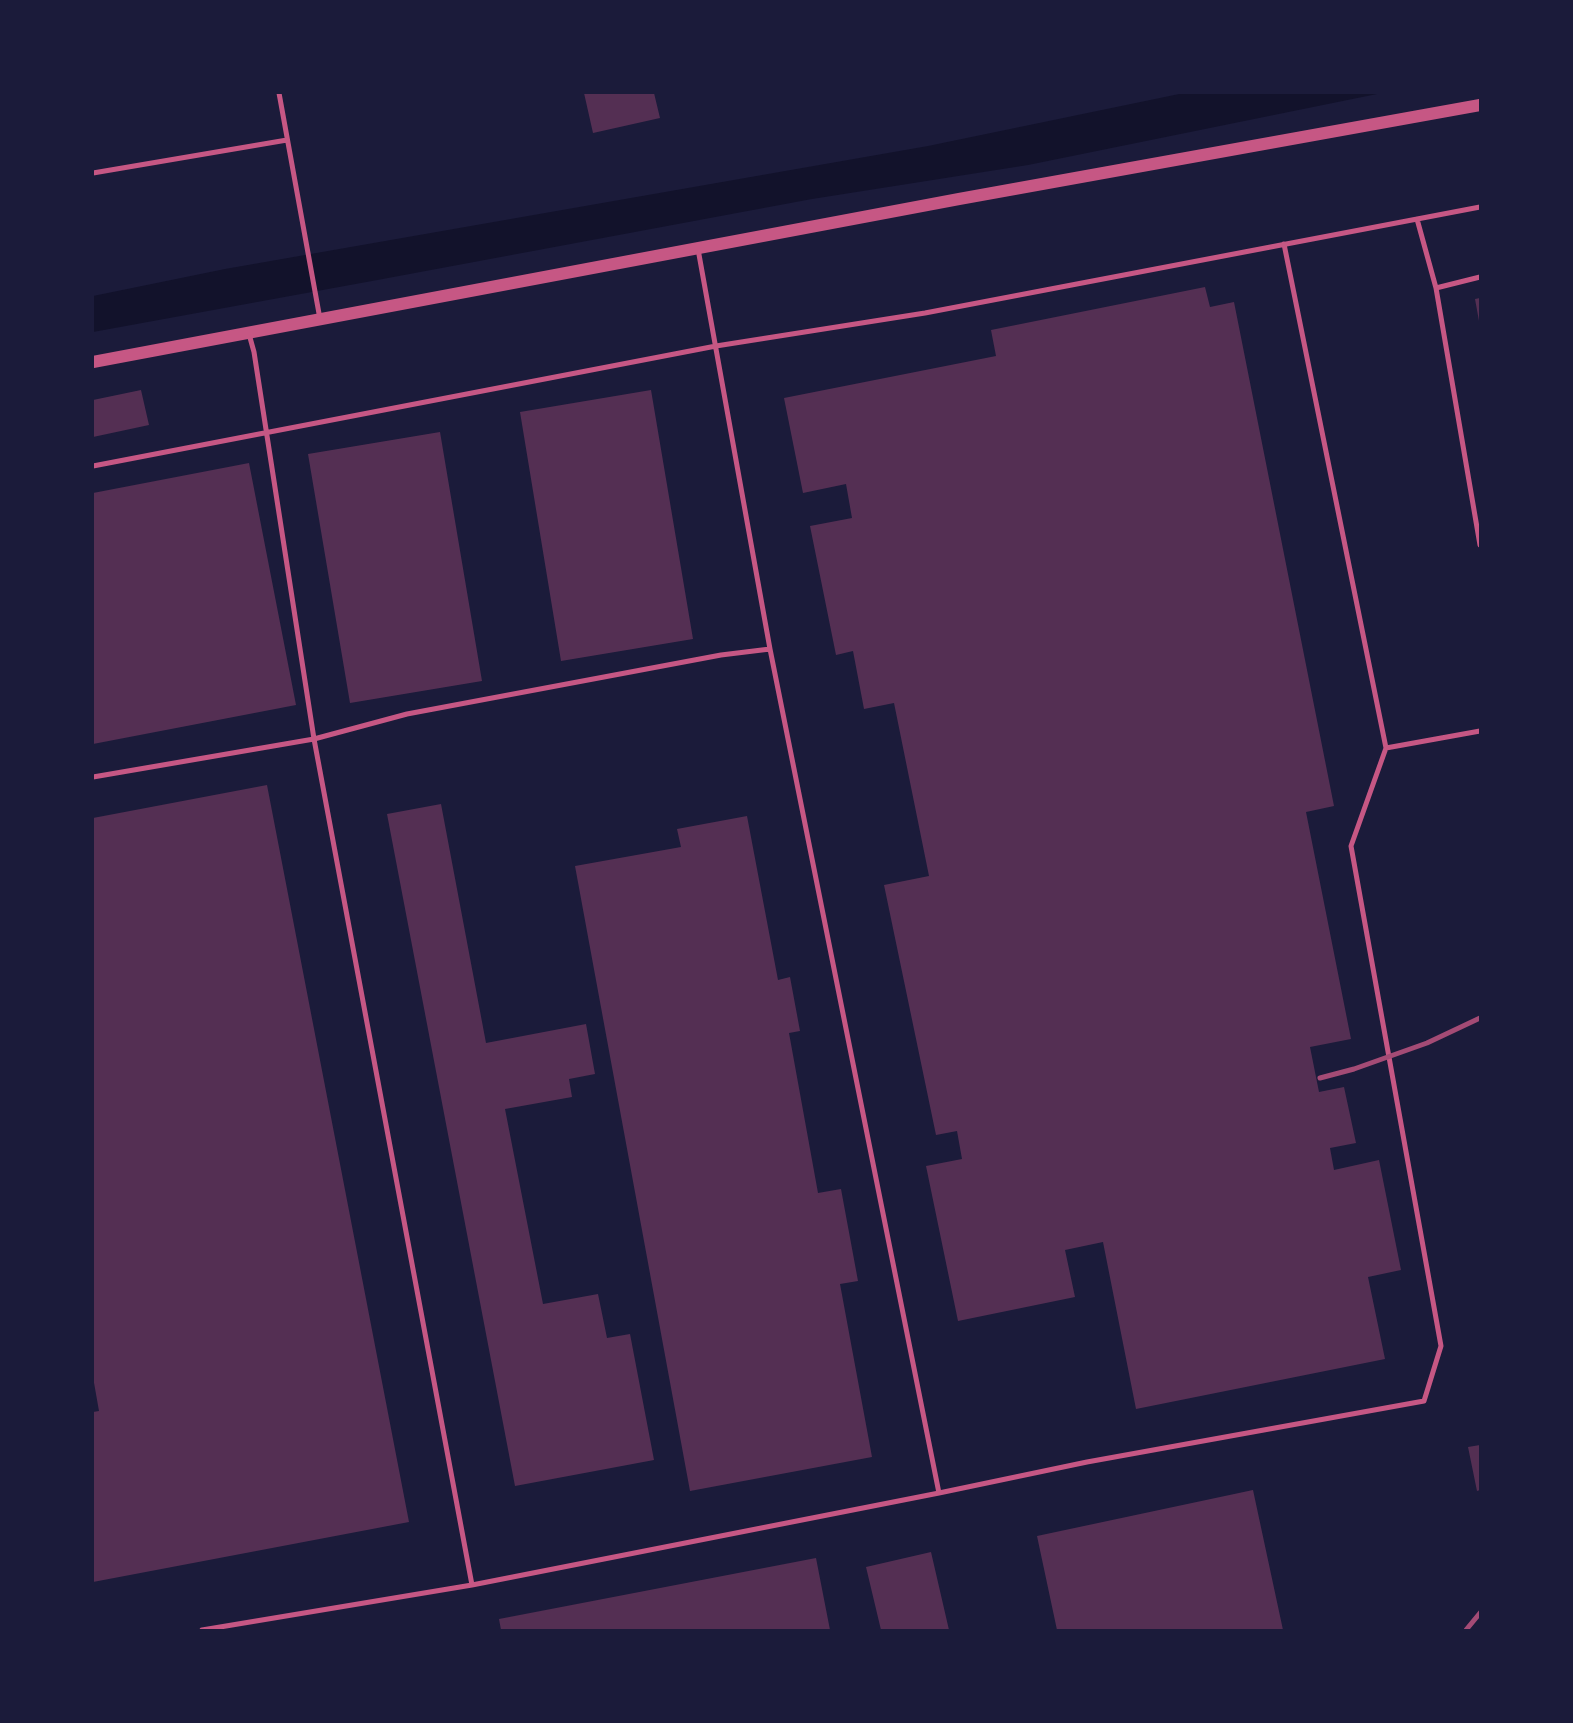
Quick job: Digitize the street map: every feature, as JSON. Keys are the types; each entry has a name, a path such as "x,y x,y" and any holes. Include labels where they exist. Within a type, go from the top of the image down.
{"street":[{"path":"93,362 959,199 1480,105"}],"lane":[{"path":"279,93 320,319"},
{"path":"93,173 287,140"},
{"path":"93,466 716,346 925,313 1480,207"},
{"path":"1417,219 1436,288 1480,545"},
{"path":"202,1630 471,1586 1087,1462 1424,1401 1441,1346 1351,846 1386,748 1283,244"},
{"path":"698,248 770,649 939,1493"},
{"path":"1436,288 1480,277"},
{"path":"248,332 254,352 314,739 471,1586"},
{"path":"93,777 314,739 407,714 721,655 770,649"},
{"path":"1386,748 1480,731"}],"shaded area":[{"path":"1184,93 1382,93 1028,165 812,199 93,332 93,296 225,269 928,146"}],"building":[{"path":"584,93 654,93 660,118 593,133"},
{"path":"1205,287 1210,307 1234,302 1334,806 1306,812 1351,1039 1310,1047 1319,1092 1344,1087 1356,1143 1330,1148 1334,1170 1379,1160 1401,1270 1368,1277 1385,1359 1136,1409 1103,1242 1065,1250 1075,1297 958,1321 926,1166 962,1159 957,1131 936,1135 884,885 929,876 894,703 864,709 853,651 836,655 810,526 852,518 846,484 803,493 784,398 996,356 991,330"},
{"path":"1480,298 1480,321 1479,321 1475,299"},
{"path":"141,390 149,425 93,437 93,400"},
{"path":"651,390 693,639 561,661 520,412"},
{"path":"440,432 482,681 350,703 308,454"},
{"path":"249,463 296,705 93,744 93,493"},
{"path":"267,785 409,1522 93,1582 93,1412 99,1411 93,1377 93,818"},
{"path":"441,804 486,1043 586,1024 595,1074 569,1079 572,1097 505,1109 543,1304 598,1294 607,1338 630,1334 654,1460 515,1486 387,814"},
{"path":"747,816 778,980 790,977 800,1031 789,1033 818,1193 841,1189 858,1281 840,1284 872,1457 690,1491 575,866 681,847 677,829"},
{"path":"1480,1445 1480,1490 1477,1491 1468,1447"},
{"path":"1253,1490 1283,1630 1057,1630 1037,1536"},
{"path":"931,1552 949,1630 881,1630 866,1567"},
{"path":"816,1558 830,1630 501,1630 499,1619"}],"railway":[{"path":"1320,1078 1427,1043 1480,1018"},
{"path":"1466,1630 1480,1613"}]}
